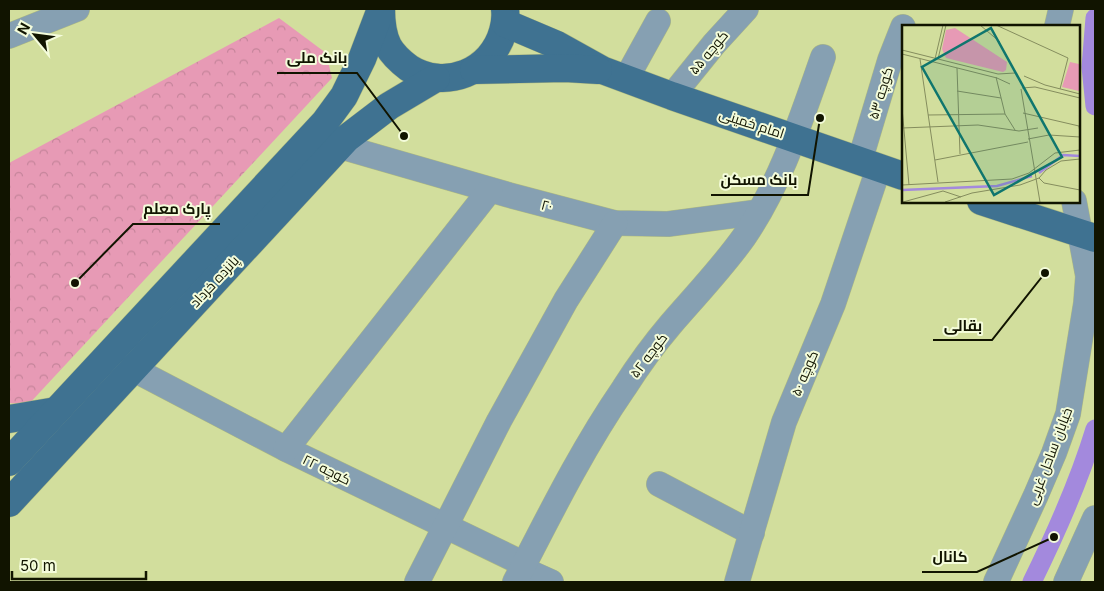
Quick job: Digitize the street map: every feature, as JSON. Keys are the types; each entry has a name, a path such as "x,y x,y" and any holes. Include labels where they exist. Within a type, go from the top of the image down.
{"main road":[{"path":"381,9 382,29 389,47 401,62 417,73 436,78 456,77 474,70 490,58 500,42 506,13"},
{"name":"پانزده خرداد","path":"9,460 325,122 344,96 362,59 381,9"},
{"name":"امام خمینی","path":"506,13 557,45 614,75 881,168"},
{"name":"امام خمینی","path":"474,70 564,68 614,75"},
{"name":"پانزده خرداد","path":"9,503 347,138 389,106 436,78"},
{"path":"984,202 1088,236"},
{"path":"9,419 56,411"}],"street":[{"path":"9,36 77,9"},
{"name":"کوچه ۵۵","path":"672,96 714,44 746,9"},
{"name":"کوچه ۵۳","path":"904,25 910,9"},
{"path":"1057,25 1061,9"},
{"path":"614,75 658,21"},
{"name":"کوچه ۵۳","path":"881,168 874,112 902,30"},
{"name":"کوچه ۵۲","path":"520,572 590,441 624,387 671,325 706,286 739,244 772,191 794,137 822,58"},
{"name":"۲۰","path":"339,146 490,190 615,223 668,224 759,212"},
{"name":"کوچه ۵۰","path":"737,582 784,422 833,304 881,168"},
{"path":"286,450 490,190"},
{"name":"خیابان ساحل غربی","path":"996,582 1039,487 1068,414 1086,302 1088,276 1088,236 1074,202"},
{"path":"417,582 503,412 566,300 615,223"},
{"name":"کوچه ۲۲","path":"133,369 286,450 446,527 520,572 550,582"},
{"path":"659,484 752,533"},
{"path":"1066,582 1094,525"}],"green space":[{"path":"279,18 326,53 332,78 28,405 9,403 9,163"}],"waterway":[{"path":"1095,18 1091,67 1095,106"},
{"path":"1032,582 1066,507 1095,429"}],"place":[{"name":"بانک مسکن","path":"820,118"},
{"name":"بانک ملی","path":"404,136"},
{"name":"بقالی","path":"1045,273"},
{"name":"پارک معلم","path":"75,283"},
{"name":"کانال","path":"1054,537"}]}
